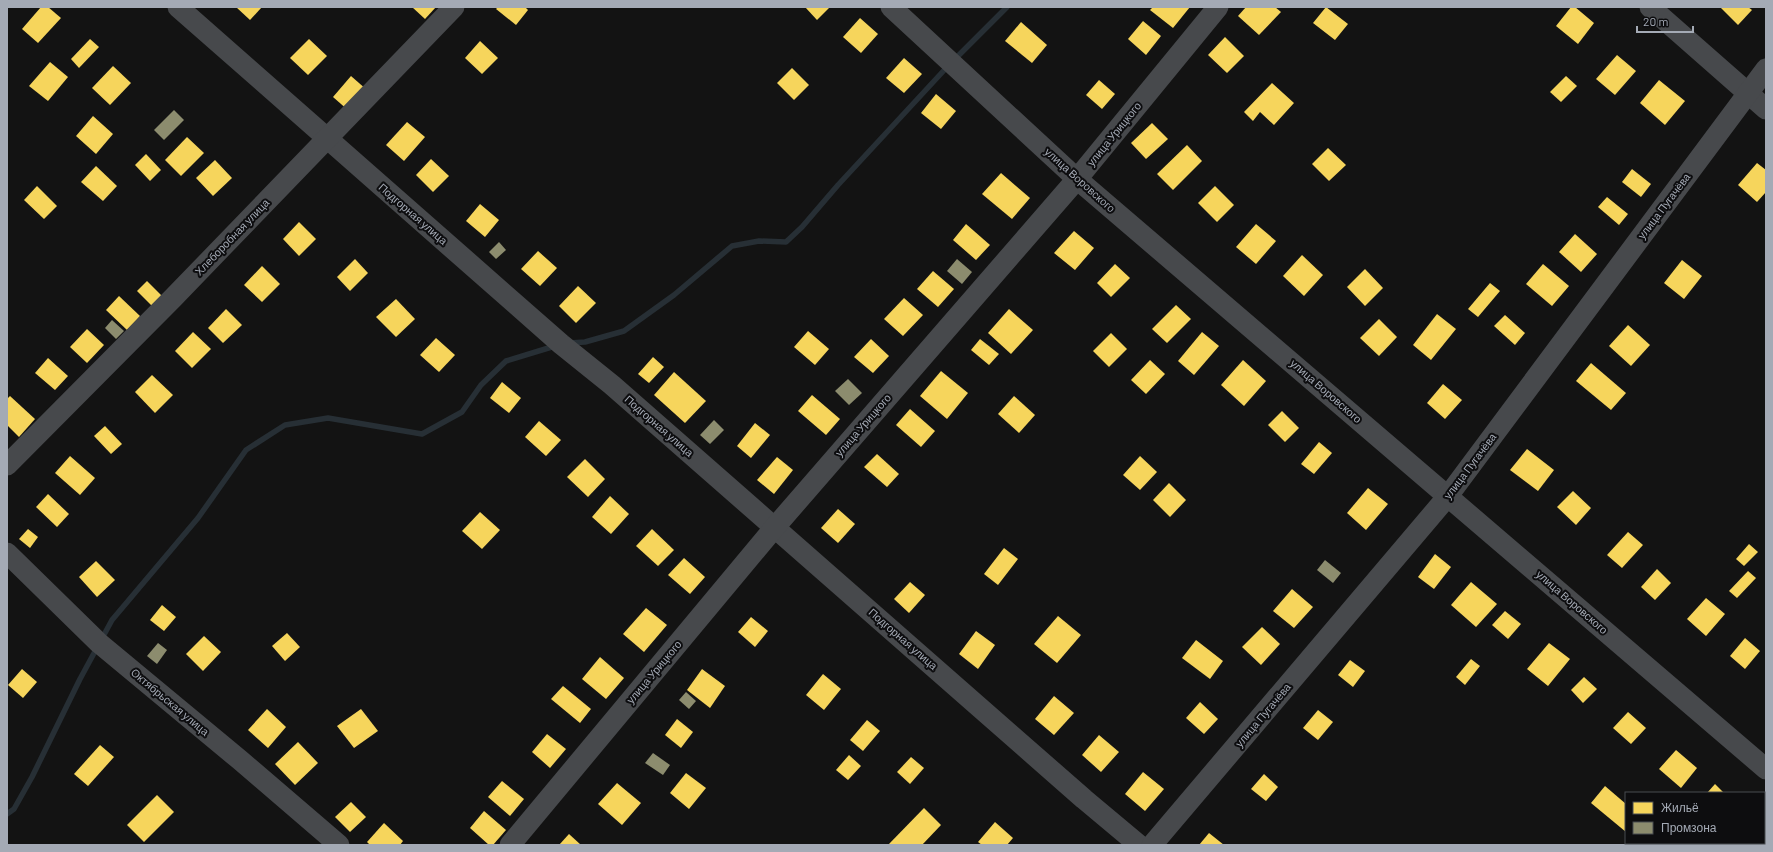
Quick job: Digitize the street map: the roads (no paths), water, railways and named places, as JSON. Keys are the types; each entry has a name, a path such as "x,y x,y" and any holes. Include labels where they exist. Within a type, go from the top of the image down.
{"street":[{"name":"Подгорная улица","path":"178,7 555,339 612,385 1139,845"},
{"name":"Хлеборобная улица","path":"7,466 179,292 454,7"},
{"name":"улица Воровского","path":"891,7 1077,179 1766,769"},
{"name":"улица Урицкого","path":"510,845 775,527 1077,179 1218,7"},
{"path":"1650,7 1766,109"},
{"name":"улица Пугачёва","path":"1152,845 1448,496 1766,69"},
{"name":"Октябрьская улица","path":"7,553 99,643 240,760 339,845"}],"waterway":[{"path":"954,60 1007,7"},
{"path":"569,343 585,342 624,331 674,295 732,246 759,241 786,242 802,227 838,185 948,66"},
{"path":"7,814 14,809 32,777 80,679 112,620 198,518 246,450 285,425 328,418 422,434 462,412 481,385 506,361 555,346"}]}
